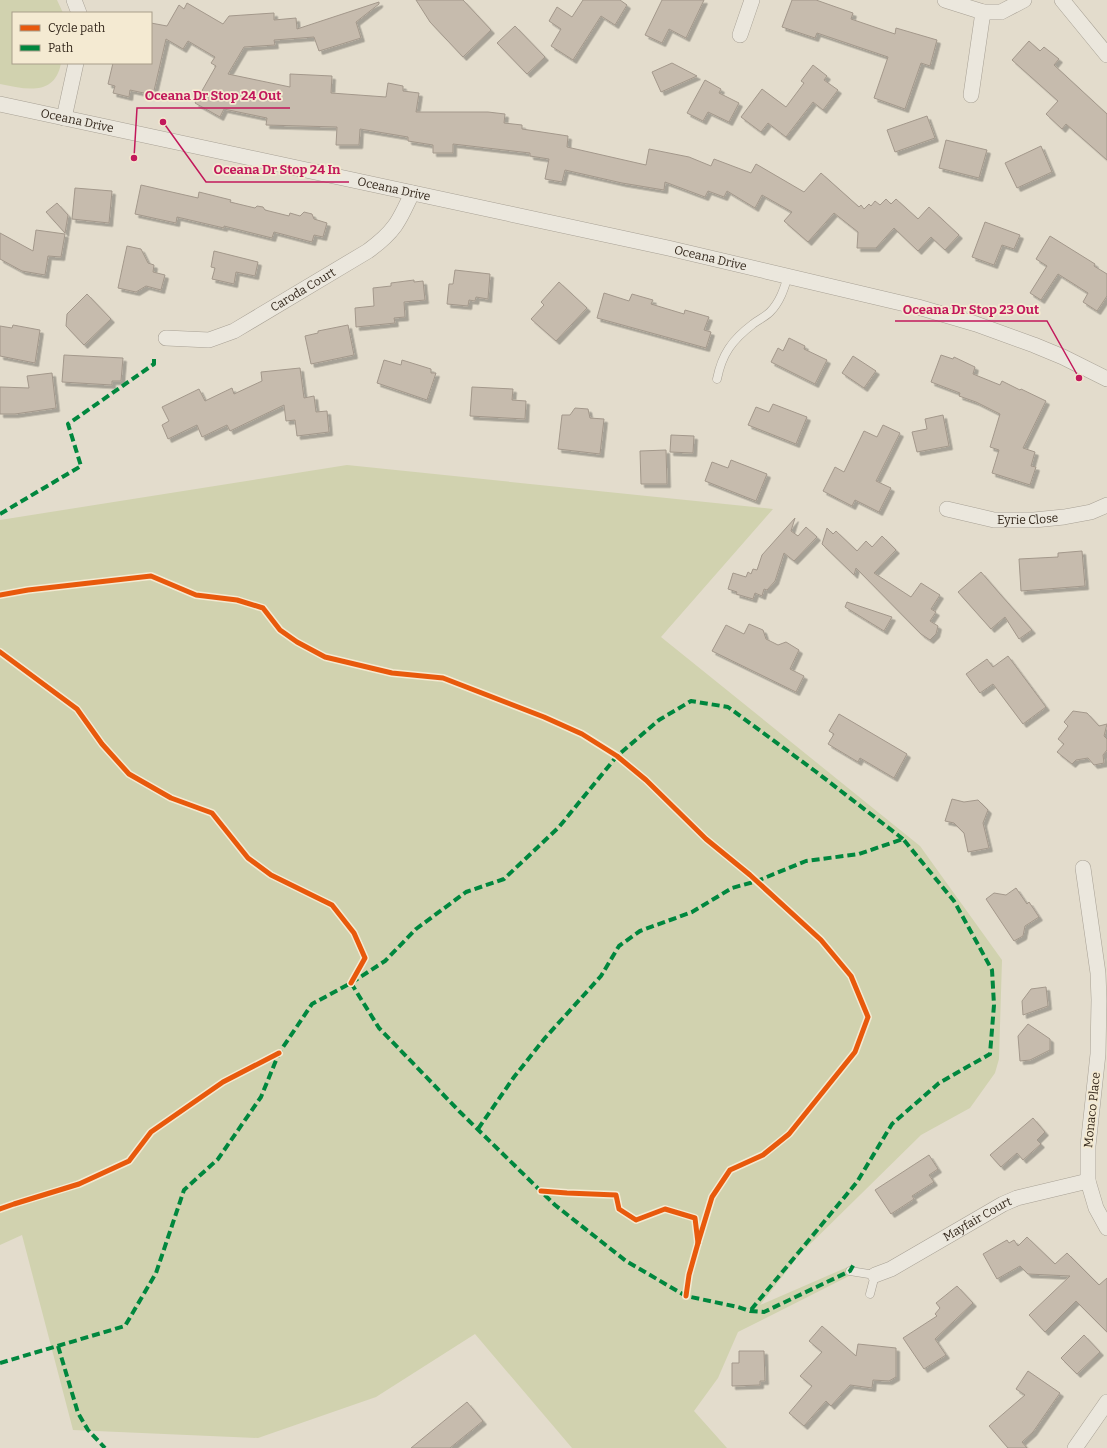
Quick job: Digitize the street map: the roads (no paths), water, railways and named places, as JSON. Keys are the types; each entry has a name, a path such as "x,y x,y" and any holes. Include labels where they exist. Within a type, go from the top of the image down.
{"street":[{"path":"74,0 79,12"},
{"path":"740,35 752,0"},
{"path":"945,0 982,12 1001,12 1024,0"},
{"path":"1062,0 1107,54"},
{"path":"971,95 982,12"},
{"path":"64,118 76,64"},
{"name":"Oceana Drive","path":"0,104 668,248 918,307 976,324 1063,357 1107,379"},
{"name":"Caroda Court","path":"166,338 209,340 234,331 368,251 382,241 393,230 402,216 412,193"},
{"name":"Eyrie Close","path":"947,509 994,520 1034,520 1090,512 1107,505"},
{"name":"Monaco Place","path":"1083,868 1098,973 1099,1000 1098,1054 1088,1146 1088,1181 1096,1208 1107,1228"},
{"name":"Mayfair Court","path":"875,1275 891,1269 1003,1204 1017,1198 1088,1181"},
{"path":"1075,1448 1107,1402"}],"lane":[{"path":"717,380 719,368 726,352 752,325 770,312 781,297 788,276"},
{"path":"850,1271 875,1275 870,1294"}],"place":[{"name":"Oceana Dr Stop 24 In","path":"163,122"},
{"name":"Oceana Dr Stop 24 Out","path":"134,158"},
{"name":"Oceana Dr Stop 23 Out","path":"1079,378"}]}
